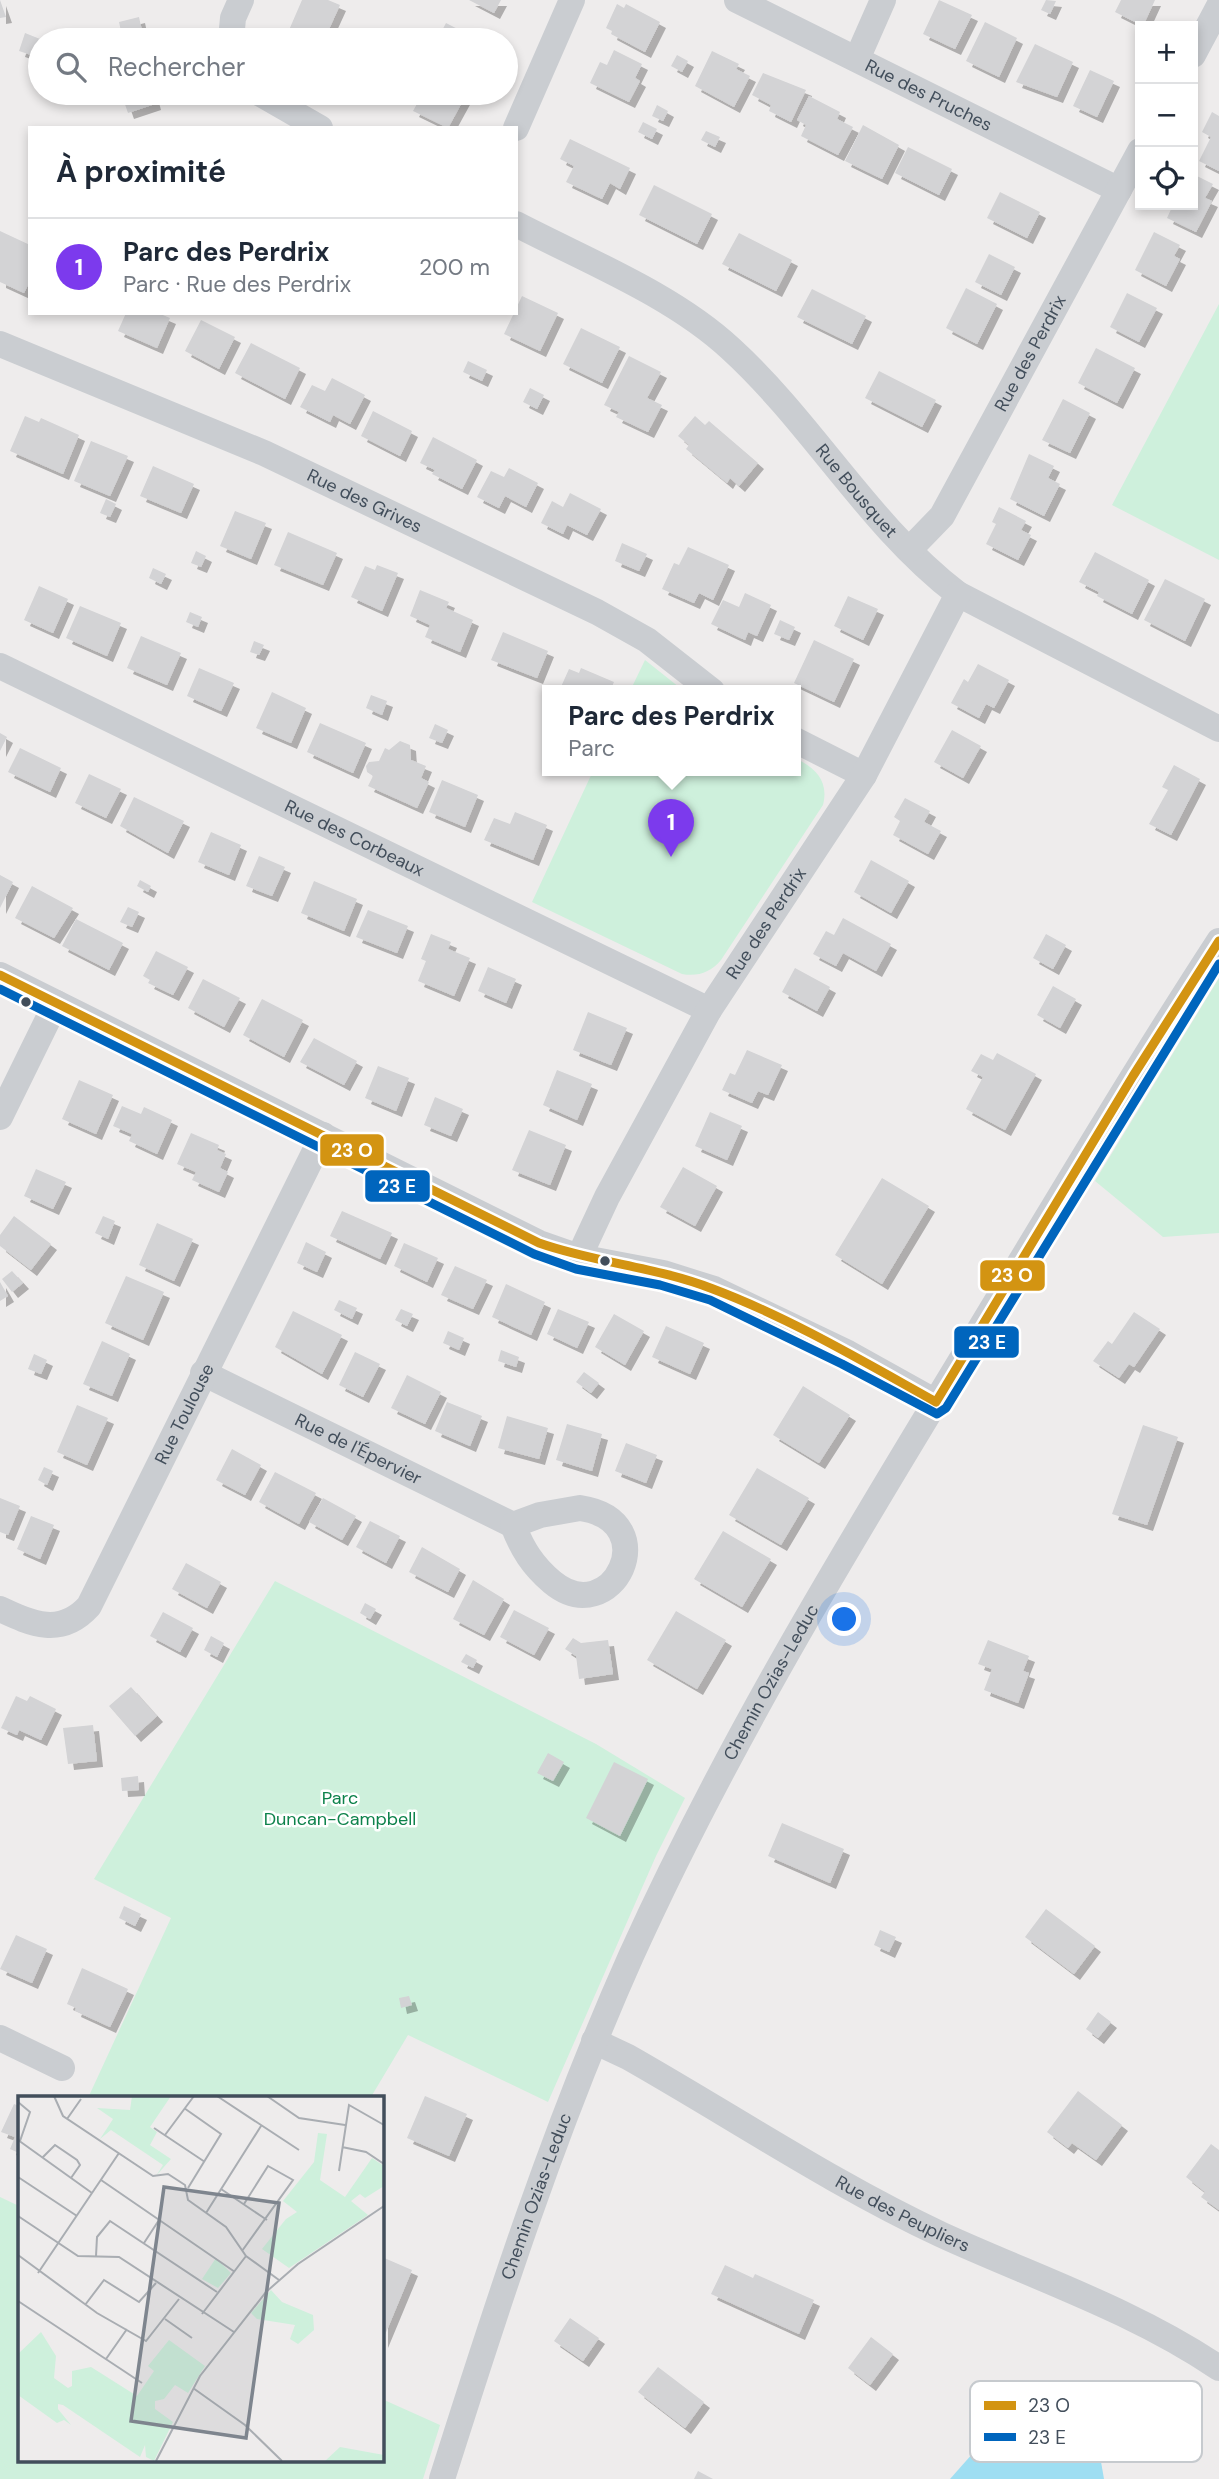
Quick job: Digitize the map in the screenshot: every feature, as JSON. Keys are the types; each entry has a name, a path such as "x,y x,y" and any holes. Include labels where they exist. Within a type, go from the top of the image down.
{"street":[{"path":"232,28 241,0"},
{"path":"517,126 572,0"},
{"name":"Rue des Pruches","path":"737,0 1119,190"},
{"path":"857,59 883,0"},
{"path":"1198,45 1219,6"},
{"path":"279,105 316,126"},
{"name":"Rue des Perdrix","path":"911,549 942,516 1135,160"},
{"name":"Rue Bousquet","path":"518,225 664,302 717,336 796,417 843,476 911,549 958,594 1219,729"},
{"name":"Rue des Grives","path":"1,348 284,462 597,612 647,640 704,685"},
{"name":"Rue des Perdrix","path":"579,1257 607,1197 709,1010 864,775 958,594"},
{"name":"Rue des Corbeaux","path":"0,666 709,1010"},
{"path":"801,743 864,775"},
{"name":"Chemin Ozias-Leduc","path":"442,2479 529,2210 594,2041 656,1902 727,1762 796,1635 1133,1076 1219,941"},
{"path":"0,975 539,1243 579,1257 663,1273 714,1289 859,1359 936,1402"},
{"path":"0,1117 56,1003"},
{"name":"Rue Toulouse","path":"0,1609 36,1625 52,1626 69,1622 89,1606 323,1135"},
{"name":"Rue de l'Épervier","path":"204,1373 513,1525"},
{"path":"0,2038 62,2068"},
{"name":"Rue des Peupliers","path":"594,2041 638,2063 892,2210 977,2250 1106,2304 1162,2333 1219,2368"}],"green space":[{"path":"1219,304 1219,560 1112,505"},
{"path":"645,660 676,685 633,685"},
{"path":"801,761 815,771 822,782 823,805 721,960 713,968 699,974 682,974 532,902 591,776 801,776"},
{"path":"1219,978 1219,1233 1163,1237 1095,1181"},
{"name":"Parc Duncan-Campbell","path":"275,1581 596,1744 685,1798 656,1856 548,2102 408,2035 372,2096 89,2096 171,1918 94,1879"},
{"path":"0,2197 18,2206 18,2462 383,2462 383,2399 440,2425 423,2479 0,2479"}],"water":[{"path":"970,2456 970,2462 1101,2462 1104,2479 950,2479"}],"building":[{"path":"0,0 6,17 0,18"},
{"path":"302,0 328,0 340,5 329,28 290,28"},
{"path":"469,0 501,0 494,13"},
{"path":"939,0 972,15 955,49 923,34"},
{"path":"1046,0 1056,1 1050,14 1041,10"},
{"path":"1121,0 1155,0 1145,21 1135,22 1115,12"},
{"path":"617,4 624,8 626,4 660,22 645,52 611,34 612,31 606,28"},
{"path":"139,17 141,28 120,28 119,22"},
{"path":"985,22 1017,38 999,77 966,61"},
{"path":"446,23 456,28 443,28"},
{"path":"25,33 28,34 28,54 19,51"},
{"path":"1035,44 1073,62 1057,97 1016,82"},
{"path":"614,50 642,64 635,78 640,81 629,102 590,83 600,62 607,65"},
{"path":"712,51 739,64 736,69 750,76 734,107 695,86"},
{"path":"677,55 688,61 682,72 671,66"},
{"path":"1090,70 1114,81 1097,117 1073,106"},
{"path":"763,73 806,90 791,122 769,111 771,105 752,95"},
{"path":"809,96 840,112 837,119 853,127 838,155 801,136 806,125 797,120"},
{"path":"125,105 152,105 128,113"},
{"path":"416,105 461,105 449,126 413,111"},
{"path":"657,105 668,111 663,121 652,116"},
{"path":"1212,112 1219,116 1219,171 1199,161 1211,137 1202,132"},
{"path":"643,122 657,129 652,139 638,132"},
{"path":"863,125 899,145 882,179 845,161"},
{"path":"706,131 720,137 715,147 701,140"},
{"path":"570,139 630,168 620,189 610,183 602,199 566,182 574,166 560,159"},
{"path":"908,147 952,169 939,195 895,173"},
{"path":"1198,176 1213,184 1205,198 1212,201 1196,232 1167,218 1171,210 1198,210"},
{"path":"654,185 712,214 697,244 639,215"},
{"path":"1000,192 1040,212 1027,238 987,218"},
{"path":"0,231 28,244 28,285 24,293 0,282"},
{"path":"1154,232 1180,245 1174,256 1180,259 1166,286 1135,270"},
{"path":"739,233 792,260 776,291 722,264"},
{"path":"989,254 1015,267 1001,295 975,282"},
{"path":"966,288 997,304 977,344 946,328"},
{"path":"812,289 866,316 852,344 797,317"},
{"path":"1127,293 1157,308 1139,342 1110,327"},
{"path":"522,296 558,313 540,351 504,334 513,315 518,315 518,304"},
{"path":"125,315 163,315 170,318 157,348 118,331"},
{"path":"201,320 235,337 219,369 185,351"},
{"path":"581,328 620,347 602,383 563,364"},
{"path":"251,343 300,368 285,399 235,373"},
{"path":"1096,348 1135,368 1117,403 1078,383"},
{"path":"629,356 661,372 647,398 662,405 648,432 616,417 619,412 604,405"},
{"path":"468,361 487,370 482,381 463,372"},
{"path":"879,371 936,400 922,427 865,398"},
{"path":"332,378 365,395 350,424 333,415 330,422 300,407 312,385 325,391"},
{"path":"530,388 544,395 537,409 523,402"},
{"path":"1063,399 1090,413 1070,453 1042,440"},
{"path":"373,411 412,431 400,456 361,436"},
{"path":"25,416 39,422 41,418 79,435 63,474 10,451"},
{"path":"695,416 705,425 709,421 758,463 739,486 730,478 727,483 686,449 689,445 678,436"},
{"path":"433,437 477,460 462,489 432,474 435,470 420,463"},
{"path":"91,441 128,456 110,496 74,481"},
{"path":"1029,454 1054,466 1048,478 1060,484 1044,516 1010,499"},
{"path":"153,466 194,484 181,513 140,496"},
{"path":"509,468 538,483 526,507 505,496 499,508 477,497 491,471 504,477"},
{"path":"570,493 601,509 587,535 567,525 563,534 541,523 552,501 563,507"},
{"path":"106,499 116,504 110,517 100,513"},
{"path":"999,507 1026,521 1021,530 1031,535 1018,560 986,544 996,524 992,522"},
{"path":"235,511 266,523 251,559 220,546"},
{"path":"288,532 337,553 323,585 274,565"},
{"path":"622,543 647,554 639,571 615,561"},
{"path":"688,547 729,565 713,600 699,593 694,603 662,589 674,563 679,565"},
{"path":"196,551 206,556 201,567 191,563"},
{"path":"1095,552 1149,580 1132,614 1097,596 1099,592 1079,582"},
{"path":"377,565 398,573 382,611 351,597 365,566 375,570"},
{"path":"153,568 166,574 161,584 149,578"},
{"path":"1165,579 1205,599 1185,641 1144,620"},
{"path":"39,586 68,599 53,633 24,620"},
{"path":"420,590 449,602 446,608 473,620 460,652 425,637 430,625 410,616"},
{"path":"745,593 771,605 757,636 748,632 745,640 711,624 723,600 739,607"},
{"path":"848,596 878,609 863,640 834,626"},
{"path":"80,606 121,623 107,656 66,638"},
{"path":"190,612 202,617 198,627 186,622"},
{"path":"780,620 795,627 789,640 774,634"},
{"path":"503,632 548,651 537,678 491,660"},
{"path":"141,636 181,653 167,685 127,668"},
{"path":"814,640 854,659 834,702 794,683"},
{"path":"254,641 264,645 259,655 250,652"},
{"path":"978,664 1009,680 994,708 986,704 979,718 951,703 964,679 968,682"},
{"path":"199,668 234,683 221,711 187,696"},
{"path":"581,668 614,682 613,685 562,685 569,669 579,673"},
{"path":"272,692 306,708 291,743 256,728"},
{"path":"371,695 387,701 382,715 366,708"},
{"path":"320,723 366,743 353,773 307,752"},
{"path":"435,724 448,730 442,743 429,738"},
{"path":"952,730 981,746 963,778 934,762"},
{"path":"0,733 7,737 0,751"},
{"path":"400,741 410,745 411,760 426,766 421,778 429,782 417,808 368,786 373,776 367,772 366,766 369,762 379,761 385,748 389,750"},
{"path":"20,748 61,768 50,792 8,772"},
{"path":"1174,765 1200,779 1171,835 1149,824 1168,790 1162,787"},
{"path":"89,774 121,789 106,818 75,803"},
{"path":"442,780 478,795 465,827 429,812"},
{"path":"134,797 184,821 168,853 120,826"},
{"path":"905,798 930,811 924,822 941,831 928,854 893,835 900,821 894,817"},
{"path":"515,812 547,825 533,860 484,840 494,818 510,824"},
{"path":"211,832 241,845 229,875 198,862"},
{"path":"259,856 285,867 272,896 246,886"},
{"path":"871,860 909,881 891,913 854,892"},
{"path":"0,875 13,882 0,908"},
{"path":"140,880 151,886 148,892 137,886"},
{"path":"314,881 357,899 344,931 301,913"},
{"path":"32,886 73,908 54,938 15,918"},
{"path":"128,907 139,912 132,927 120,922"},
{"path":"368,910 408,926 397,953 356,937"},
{"path":"843,918 891,944 876,971 843,953 836,966 813,954 826,931 834,935"},
{"path":"76,919 123,943 109,970 62,946"},
{"path":"431,934 451,942 448,949 470,958 454,996 418,981 426,961 421,959"},
{"path":"1046,934 1066,945 1053,969 1033,958"},
{"path":"156,951 188,967 173,995 148,983 150,980 143,976"},
{"path":"488,967 516,979 506,1003 478,991"},
{"path":"795,968 830,987 817,1011 782,992"},
{"path":"203,979 240,998 224,1027 188,1008"},
{"path":"1053,986 1076,999 1060,1028 1037,1015"},
{"path":"262,999 303,1020 284,1057 243,1035"},
{"path":"588,1012 627,1028 611,1065 573,1050"},
{"path":"314,1038 357,1061 344,1085 300,1062"},
{"path":"747,1050 782,1065 768,1095 758,1091 752,1103 722,1090 730,1073 735,1075"},
{"path":"997,1053 1036,1074 1005,1130 966,1109 983,1077 971,1071 981,1054 993,1060"},
{"path":"378,1066 409,1078 396,1111 365,1098"},
{"path":"557,1070 592,1084 577,1120 543,1105"},
{"path":"79,1080 113,1095 96,1134 62,1119"},
{"path":"435,1097 463,1109 451,1136 424,1125"},
{"path":"122,1106 141,1114 144,1107 172,1120 157,1154 129,1141 132,1134 113,1126"},
{"path":"710,1112 742,1126 727,1160 695,1146"},
{"path":"529,1130 566,1145 550,1185 512,1170"},
{"path":"191,1133 219,1145 217,1150 226,1154 220,1168 228,1172 219,1192 192,1180 196,1172 177,1164"},
{"path":"683,1167 717,1186 695,1226 660,1207"},
{"path":"36,1169 66,1182 53,1209 24,1196"},
{"path":"882,1178 929,1206 882,1284 835,1255"},
{"path":"342,1211 392,1233 380,1259 330,1236"},
{"path":"14,1216 51,1244 31,1270 0,1246 0,1235"},
{"path":"103,1216 115,1221 108,1239 95,1233"},
{"path":"157,1223 193,1239 174,1281 139,1265"},
{"path":"306,1242 326,1252 317,1272 297,1263"},
{"path":"404,1243 438,1258 427,1282 394,1266"},
{"path":"455,1266 487,1280 473,1309 441,1295"},
{"path":"12,1271 23,1283 12,1292 2,1279"},
{"path":"126,1276 164,1292 143,1340 105,1323"},
{"path":"0,1282 8,1296 0,1301"},
{"path":"506,1284 545,1302 531,1335 492,1317"},
{"path":"339,1300 357,1308 352,1319 334,1310"},
{"path":"401,1309 413,1314 407,1326 395,1320"},
{"path":"558,1309 589,1322 577,1348 547,1334"},
{"path":"293,1311 342,1335 322,1374 275,1347"},
{"path":"1134,1312 1160,1329 1134,1367 1129,1364 1119,1378 1093,1361 1108,1341 1112,1344"},
{"path":"614,1314 644,1331 625,1365 595,1347"},
{"path":"666,1326 704,1343 690,1374 652,1357"},
{"path":"448,1331 464,1338 459,1350 443,1343"},
{"path":"102,1341 130,1354 112,1396 83,1384"},
{"path":"501,1350 519,1357 516,1367 498,1361"},
{"path":"355,1352 380,1364 363,1397 339,1385"},
{"path":"34,1354 47,1360 41,1374 28,1369"},
{"path":"584,1372 599,1383 591,1393 576,1382"},
{"path":"407,1375 441,1392 425,1424 391,1408"},
{"path":"803,1386 850,1415 819,1463 773,1435"},
{"path":"447,1402 482,1416 470,1446 435,1431"},
{"path":"77,1405 108,1418 87,1465 57,1452"},
{"path":"507,1416 548,1428 539,1459 498,1448"},
{"path":"567,1424 602,1434 592,1471 556,1460"},
{"path":"1143,1425 1178,1437 1147,1525 1112,1514"},
{"path":"626,1443 657,1455 646,1483 615,1471"},
{"path":"232,1449 261,1465 245,1495 216,1480"},
{"path":"44,1467 53,1471 47,1485 38,1480"},
{"path":"757,1468 809,1498 781,1545 729,1515"},
{"path":"275,1472 316,1493 299,1524 259,1502"},
{"path":"0,1498 20,1506 8,1535 0,1532"},
{"path":"323,1498 356,1516 342,1540 309,1522"},
{"path":"31,1516 54,1525 40,1559 17,1549"},
{"path":"370,1521 400,1536 386,1563 356,1547"},
{"path":"723,1531 771,1559 742,1607 694,1579"},
{"path":"422,1547 460,1569 448,1592 409,1572"},
{"path":"186,1563 221,1582 207,1608 172,1589"},
{"path":"473,1580 504,1599 484,1635 453,1619"},
{"path":"365,1603 376,1609 370,1619 360,1613"},
{"path":"514,1610 549,1628 534,1655 500,1637"},
{"path":"676,1611 726,1640 697,1689 647,1660"},
{"path":"163,1612 193,1628 180,1652 150,1636"},
{"path":"211,1636 224,1643 217,1657 204,1650"},
{"path":"573,1638 581,1643 608,1640 613,1674 579,1679 576,1656 565,1649"},
{"path":"988,1640 1029,1656 1023,1671 1029,1673 1018,1703 984,1690 992,1669 978,1664"},
{"path":"466,1654 477,1660 473,1668 461,1662"},
{"path":"131,1687 157,1716 135,1736 109,1706"},
{"path":"16,1696 27,1701 30,1696 56,1709 41,1740 19,1730 17,1735 1,1728"},
{"path":"93,1725 97,1761 68,1764 63,1728"},
{"path":"548,1753 564,1762 553,1781 537,1773"},
{"path":"614,1762 648,1779 620,1836 586,1818"},
{"path":"138,1776 139,1790 122,1791 121,1778"},
{"path":"782,1823 844,1849 830,1883 768,1856"},
{"path":"124,1906 141,1914 135,1926 119,1918"},
{"path":"1046,1909 1095,1946 1074,1974 1025,1937"},
{"path":"880,1930 896,1937 889,1952 874,1945"},
{"path":"16,1935 47,1949 32,1983 0,1969"},
{"path":"82,1968 128,1989 110,2027 75,2011 76,2008 67,2004"},
{"path":"409,1996 412,2005 401,2008 399,1998"},
{"path":"1098,2012 1111,2022 1098,2038 1086,2029"},
{"path":"1078,2091 1122,2125 1096,2160 1072,2143 1068,2148 1047,2132"},
{"path":"425,2096 467,2114 449,2156 407,2138"},
{"path":"14,2104 18,2106 18,2153 10,2149 15,2137 1,2132"},
{"path":"1211,2144 1219,2150 1219,2210 1201,2197 1205,2192 1186,2177"},
{"path":"383,2257 412,2270 383,2340"},
{"path":"725,2265 753,2278 755,2274 814,2300 799,2334 711,2294"},
{"path":"570,2318 599,2338 583,2361 554,2341"},
{"path":"871,2337 893,2354 870,2385 848,2368"},
{"path":"658,2367 704,2402 685,2428 638,2392"},
{"path":"698,2471 713,2479 694,2479"}],"transit line":[{"path":"0,975 539,1243 582,1256 670,1275 713,1289 798,1327 936,1402 1133,1076 1219,941"},
{"path":"0,989 534,1254 576,1269 660,1285 710,1300 937,1414 946,1408 1219,964"}],"place":[{"name":"Parc des Perdrix","path":"671,857"}]}
